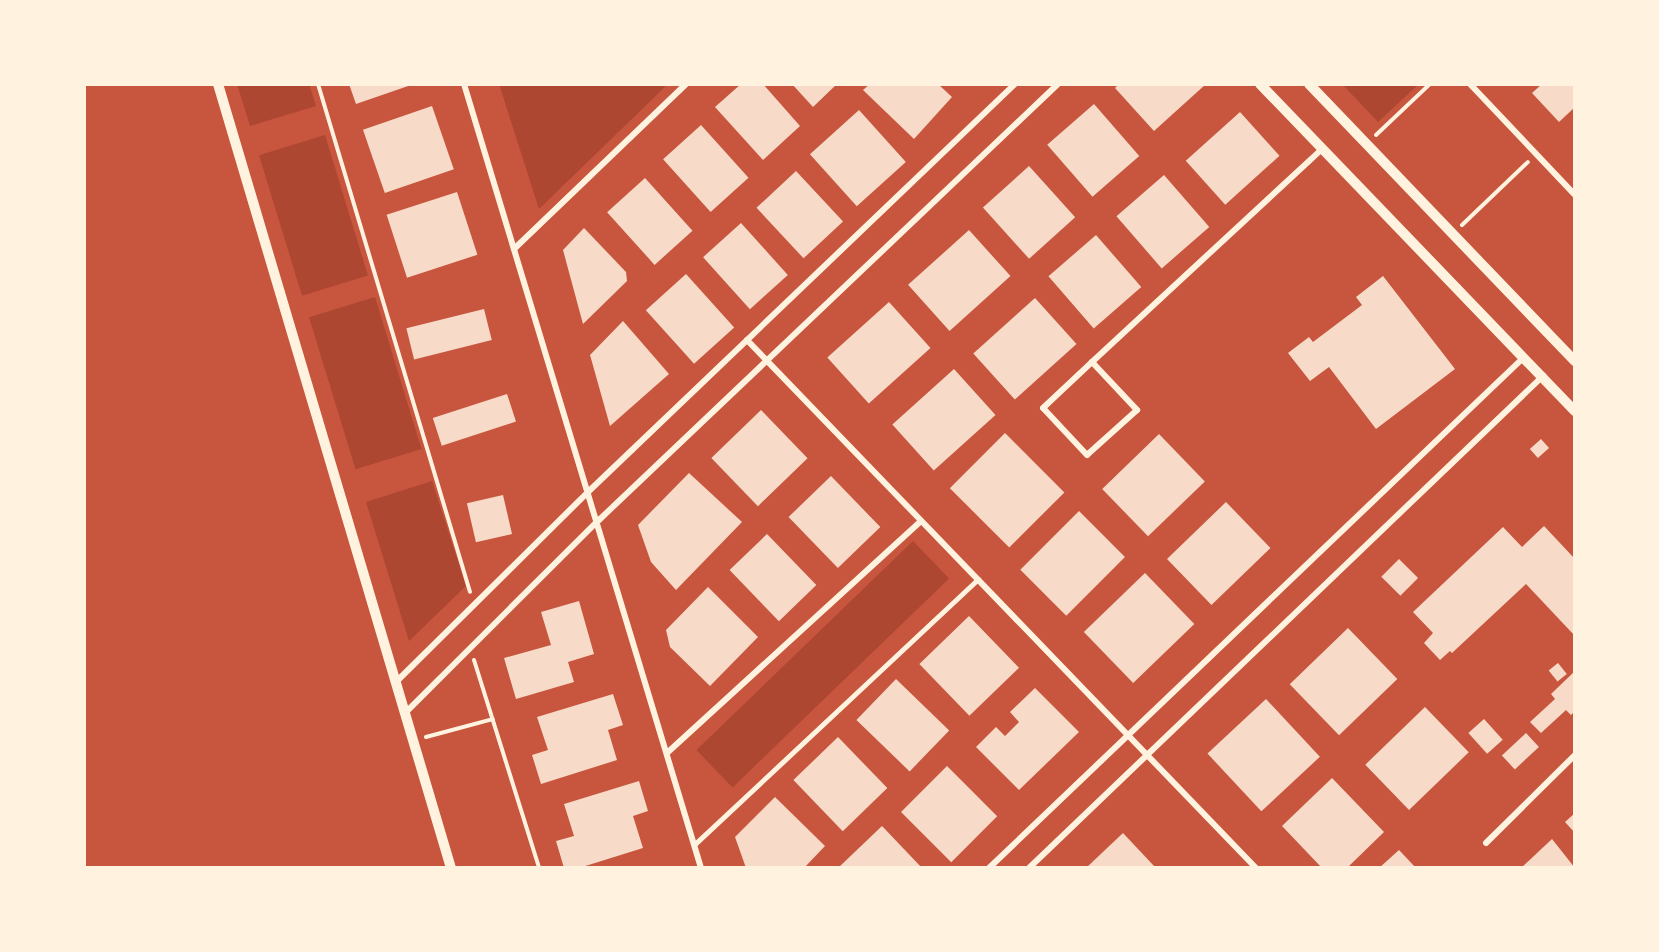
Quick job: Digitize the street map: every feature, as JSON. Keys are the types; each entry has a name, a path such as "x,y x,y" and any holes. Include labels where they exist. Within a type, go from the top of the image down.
{"street":[{"path":"218,84 451,868"},
{"path":"464,84 588,492 599,520 701,868"},
{"path":"514,249 686,84"},
{"path":"396,682 588,492 1016,84"},
{"path":"405,713 599,520 1058,84"},
{"path":"1260,84 1575,411"},
{"path":"1309,84 1573,354"},
{"path":"1470,84 1575,195"},
{"path":"1092,362 1137,410 1087,455 1043,408 1092,362 1322,149"},
{"path":"747,340 1256,868"},
{"path":"989,868 1523,358"},
{"path":"1029,868 1543,376"},
{"path":"667,753 921,521"},
{"path":"1486,843 1575,755"}],"lane":[{"path":"694,845 978,579"}],"path":[{"path":"318,84 474,605"},
{"path":"1367,144 1430,84"},
{"path":"1453,233 1537,154"},
{"path":"471,648 539,868"},
{"path":"413,741 493,719"}],"shaded area":[{"path":"237,84 309,84 316,106 250,126"},
{"path":"499,84 668,84 539,209"},
{"path":"1342,84 1419,84 1378,122"},
{"path":"325,135 368,276 302,296 259,155"},
{"path":"375,297 421,449 356,469 309,317"},
{"path":"432,481 466,586 409,641 366,502"},
{"path":"913,541 949,578 733,787 696,750"}],"building":[{"path":"349,84 414,84 356,104"},
{"path":"741,84 763,84 800,126 763,160 715,107"},
{"path":"792,84 837,84 813,107"},
{"path":"870,84 938,84 952,97 914,139 863,90"},
{"path":"1119,84 1206,84 1154,131 1115,88"},
{"path":"1542,84 1575,84 1575,107 1559,122 1532,93"},
{"path":"1094,104 1139,156 1092,197 1047,145"},
{"path":"432,106 454,169 385,193 363,130"},
{"path":"859,110 906,162 857,206 810,154"},
{"path":"1240,112 1279,156 1225,205 1186,161"},
{"path":"701,125 749,178 711,212 663,159"},
{"path":"1029,166 1075,217 1029,259 983,207"},
{"path":"796,171 843,221 804,258 757,208"},
{"path":"1164,175 1209,227 1162,268 1116,216"},
{"path":"645,178 693,231 655,265 607,212"},
{"path":"457,192 477,255 407,278 387,215"},
{"path":"741,223 788,275 750,309 703,257"},
{"path":"584,228 626,272 627,281 583,324 563,250"},
{"path":"969,230 1010,276 950,331 908,285"},
{"path":"1096,235 1141,287 1094,328 1048,276"},
{"path":"686,274 734,328 694,364 646,310"},
{"path":"1383,276 1455,369 1376,429 1329,367 1310,381 1288,353 1309,337 1313,342 1362,305 1356,297"},
{"path":"1035,298 1076,344 1015,400 973,354"},
{"path":"889,302 930,348 869,404 827,358"},
{"path":"484,309 492,340 414,359 406,328"},
{"path":"623,321 669,374 610,426 590,355"},
{"path":"954,369 995,415 934,471 892,425"},
{"path":"507,394 516,422 442,446 433,418"},
{"path":"761,410 808,458 758,506 711,458"},
{"path":"1005,433 1064,492 1009,548 950,488"},
{"path":"1159,434 1205,481 1148,536 1102,489"},
{"path":"1541,439 1549,448 1538,458 1530,449"},
{"path":"689,473 742,522 676,590 651,562 638,525"},
{"path":"831,476 880,527 838,568 789,517"},
{"path":"503,495 512,534 476,542 467,503"},
{"path":"1226,502 1270,548 1211,605 1167,559"},
{"path":"1079,511 1125,557 1066,616 1020,570"},
{"path":"1544,526 1575,559 1575,636 1526,584 1452,653 1450,651 1440,660 1424,643 1433,633 1413,612 1503,527 1522,547"},
{"path":"767,534 816,585 779,621 730,570"},
{"path":"1399,559 1418,578 1400,596 1381,577"},
{"path":"1145,573 1194,624 1133,683 1084,632"},
{"path":"708,587 758,637 710,686 670,647 666,630"},
{"path":"579,601 594,654 568,662 574,682 516,699 504,658 551,645 541,612"},
{"path":"969,616 1019,668 969,716 919,664"},
{"path":"1348,628 1397,679 1339,735 1290,684"},
{"path":"1558,663 1567,674 1557,681 1549,671"},
{"path":"1575,671 1575,711 1571,715 1566,710 1541,733 1530,722 1555,699 1551,694"},
{"path":"896,679 949,730 910,771 856,720"},
{"path":"1035,688 1079,732 1019,790 976,747 996,727 1005,736 1019,722 1010,712"},
{"path":"613,694 623,725 608,730 617,760 541,784 532,755 548,750 537,717"},
{"path":"1266,699 1320,757 1261,811 1207,754"},
{"path":"1425,707 1469,752 1409,810 1365,765"},
{"path":"1484,719 1503,740 1487,754 1468,733"},
{"path":"1526,733 1539,747 1515,769 1502,756"},
{"path":"838,737 887,788 843,831 793,780"},
{"path":"947,766 997,816 951,862 901,812"},
{"path":"1332,778 1384,832 1347,868 1322,868 1282,826"},
{"path":"639,781 648,811 633,816 643,848 579,868 564,868 556,841 574,836 564,804"},
{"path":"775,797 825,846 804,868 746,868 735,837"},
{"path":"1575,813 1575,833 1565,822"},
{"path":"882,826 922,868 838,868"},
{"path":"1123,833 1154,866 1086,868"},
{"path":"1552,839 1575,868 1521,868"},
{"path":"1399,850 1416,868 1379,868"}]}
